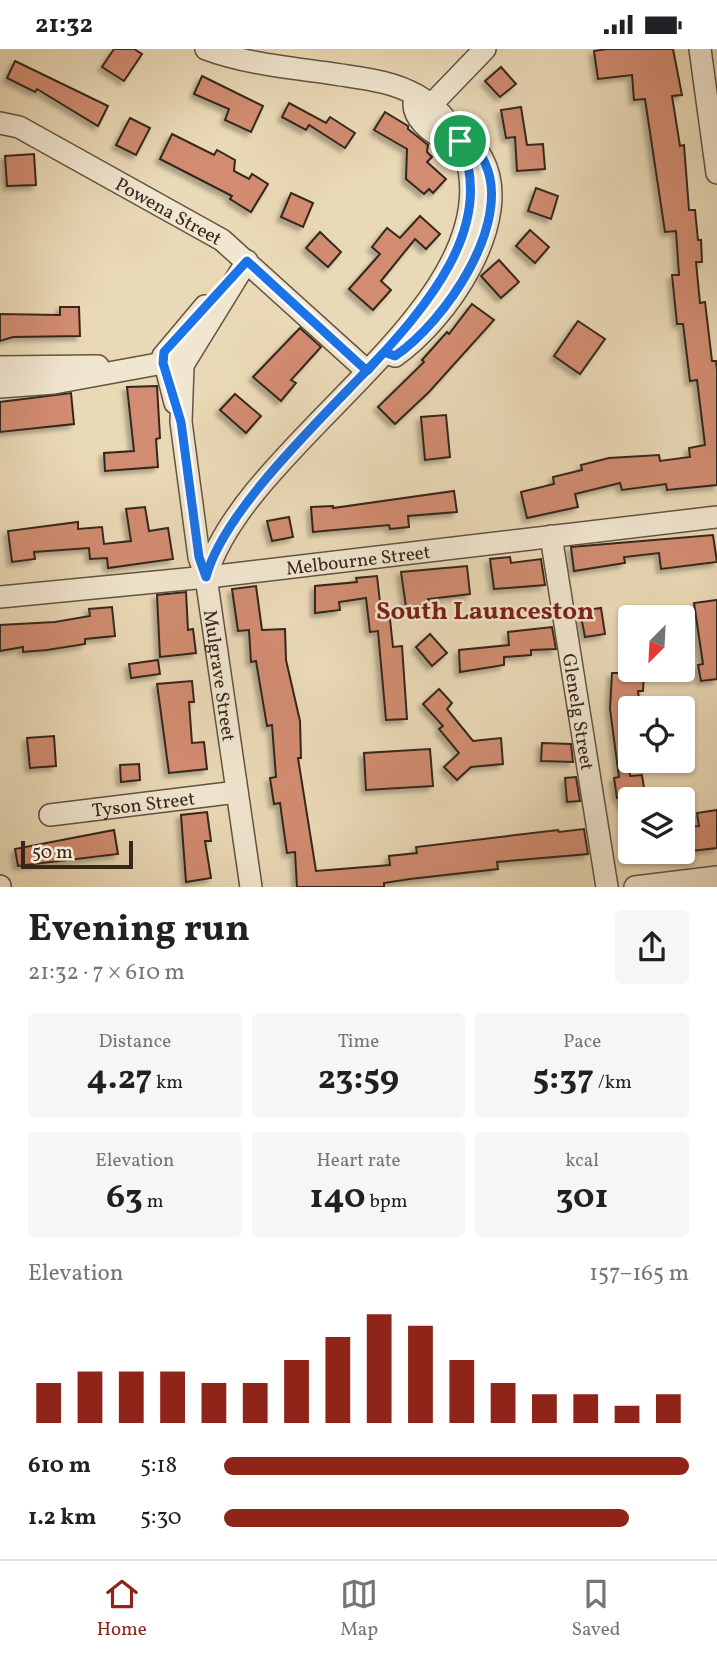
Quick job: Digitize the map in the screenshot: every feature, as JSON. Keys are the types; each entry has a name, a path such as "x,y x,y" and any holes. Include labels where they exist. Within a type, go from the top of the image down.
{"street":[{"path":"206,49 256,62 382,81 424,100 460,141 469,167 472,196 461,241 436,289 384,352 251,498 220,543 206,577"},
{"path":"424,100 485,49"},
{"path":"700,49 716,161"},
{"name":"Powena Street","path":"0,114 10,125 222,240 367,371"},
{"path":"0,387 54,383 138,367 173,364 247,261"},
{"name":"Mulgrave Street","path":"173,364 199,557 206,577 251,887"},
{"path":"0,367 138,367"},
{"name":"Melbourne Street","path":"0,597 206,577 717,517"},
{"name":"Glenelg Street","path":"551,536 607,887"},
{"name":"Tyson Street","path":"50,815 237,792"},
{"path":"635,887 717,877"}],"building":[{"path":"114,49 134,49 142,54 124,81 102,67"},
{"path":"673,49 682,95 672,96 680,146 684,145 689,210 695,210 698,240 701,240 702,262 696,262 700,303 705,302 712,361 716,361 717,370 717,485 667,490 666,484 622,490 620,483 575,494 578,507 527,518 521,492 554,484 553,477 582,470 581,465 609,458 659,455 660,461 690,457 689,448 705,445 697,380 690,381 683,324 677,324 672,275 679,275 676,231 665,232 645,99 634,100 632,75 598,79 594,51"},
{"path":"15,61 108,106 98,126 37,89 35,92 7,78"},
{"path":"501,67 516,84 500,97 485,81"},
{"path":"202,76 263,106 251,132 225,120 229,109 194,94"},
{"path":"289,103 326,123 330,117 355,133 345,148 309,125 306,130 282,117"},
{"path":"521,107 527,145 543,144 545,169 517,171 515,137 506,138 501,110"},
{"path":"385,112 408,126 408,129 428,145 427,152 432,157 427,162 446,179 433,193 429,189 424,194 406,179 407,149 374,130"},
{"path":"130,118 150,128 136,155 116,145"},
{"path":"172,134 214,155 217,150 235,160 234,171 249,179 252,174 268,184 251,212 230,199 232,196 160,159"},
{"path":"34,154 36,185 7,186 5,156"},
{"path":"536,188 558,196 551,219 528,211"},
{"path":"291,193 313,203 303,227 281,217"},
{"path":"420,216 440,234 426,249 415,239 381,281 391,290 373,310 349,289 380,254 372,247 387,228 400,238"},
{"path":"530,230 549,247 535,263 516,246"},
{"path":"320,232 341,252 328,267 306,248"},
{"path":"499,260 519,282 501,298 481,276"},
{"path":"472,304 494,320 429,392 395,424 378,407 424,362 422,360 447,332 449,334"},
{"path":"60,307 79,307 80,336 13,337 0,341 0,314 60,315"},
{"path":"578,321 605,339 580,374 554,356"},
{"path":"300,328 321,347 291,380 296,383 281,401 253,377"},
{"path":"157,386 160,438 156,439 158,467 105,471 104,453 134,451 127,387"},
{"path":"71,393 74,424 0,432 0,402"},
{"path":"235,394 261,416 246,433 220,410"},
{"path":"446,415 450,457 425,460 421,417"},
{"path":"454,491 457,512 408,516 409,527 390,529 389,525 313,532 311,507 333,508"},
{"path":"145,507 149,531 168,528 173,559 108,568 107,558 90,559 89,548 34,552 35,559 12,562 8,531 78,522 78,529 102,527 104,544 131,541 126,509"},
{"path":"289,517 293,537 272,541 267,521"},
{"path":"713,535 717,562 661,569 659,553 624,557 625,563 574,571 571,547"},
{"path":"510,557 511,563 541,559 545,585 494,589 490,559"},
{"path":"467,566 470,594 428,599 429,604 406,607 401,572"},
{"path":"377,576 381,611 389,610 393,647 402,646 407,719 386,720 378,631 370,632 366,598 339,602 340,610 315,613 315,586 357,582 356,578"},
{"path":"256,586 262,630 285,629 286,660 300,721 301,758 298,758 316,871 390,865 389,856 417,853 416,847 558,830 584,829 588,854 497,862 498,869 384,883 384,887 297,887 295,852 287,853 280,803 274,804 270,778 276,777 272,725 267,726 256,661 251,662 249,630 238,631 232,589"},
{"path":"186,592 188,630 193,629 196,653 160,657 157,595"},
{"path":"717,600 717,679 701,681 698,665 703,664 694,603"},
{"path":"112,607 115,636 85,639 85,644 47,650 23,652 23,647 0,651 0,625 55,622 90,616 89,609"},
{"path":"601,608 605,634 585,637 580,611"},
{"path":"552,627 556,649 531,650 531,655 504,657 504,665 460,672 459,650 509,645 508,632"},
{"path":"430,634 447,653 432,666 416,647"},
{"path":"158,660 160,674 131,678 129,664"},
{"path":"612,673 618,673 618,683 643,683 643,691 638,691 639,696 618,696 618,769 610,709"},
{"path":"192,681 194,702 189,702 192,743 204,742 207,769 169,773 157,684"},
{"path":"439,689 452,703 447,709 473,741 501,738 503,764 471,767 457,780 444,767 459,753 439,729 443,726 423,704"},
{"path":"54,736 56,766 30,768 27,738"},
{"path":"542,743 571,744 573,762 541,761"},
{"path":"430,749 433,786 366,790 364,753"},
{"path":"139,764 140,780 121,782 120,765"},
{"path":"618,773 642,775 644,787 618,787 617,798 614,778 619,777"},
{"path":"576,777 580,801 567,802 565,778"},
{"path":"717,810 717,848 695,851 695,826 699,826 697,813"},
{"path":"207,812 211,841 205,841 211,878 186,882 181,815"},
{"path":"114,830 118,854 18,866 15,849"}],"district":[{"name":"South Launceston","path":"485,610"}],"route":[{"path":"460,141 466,138 475,144 490,177 493,200 488,221 458,288 421,336 395,356 391,357 384,352 343,397 274,471 236,518 215,553 206,577 199,557 181,422 163,363 164,352 247,261 367,371 395,340 436,289 461,241 472,196 469,167 460,141"}]}
